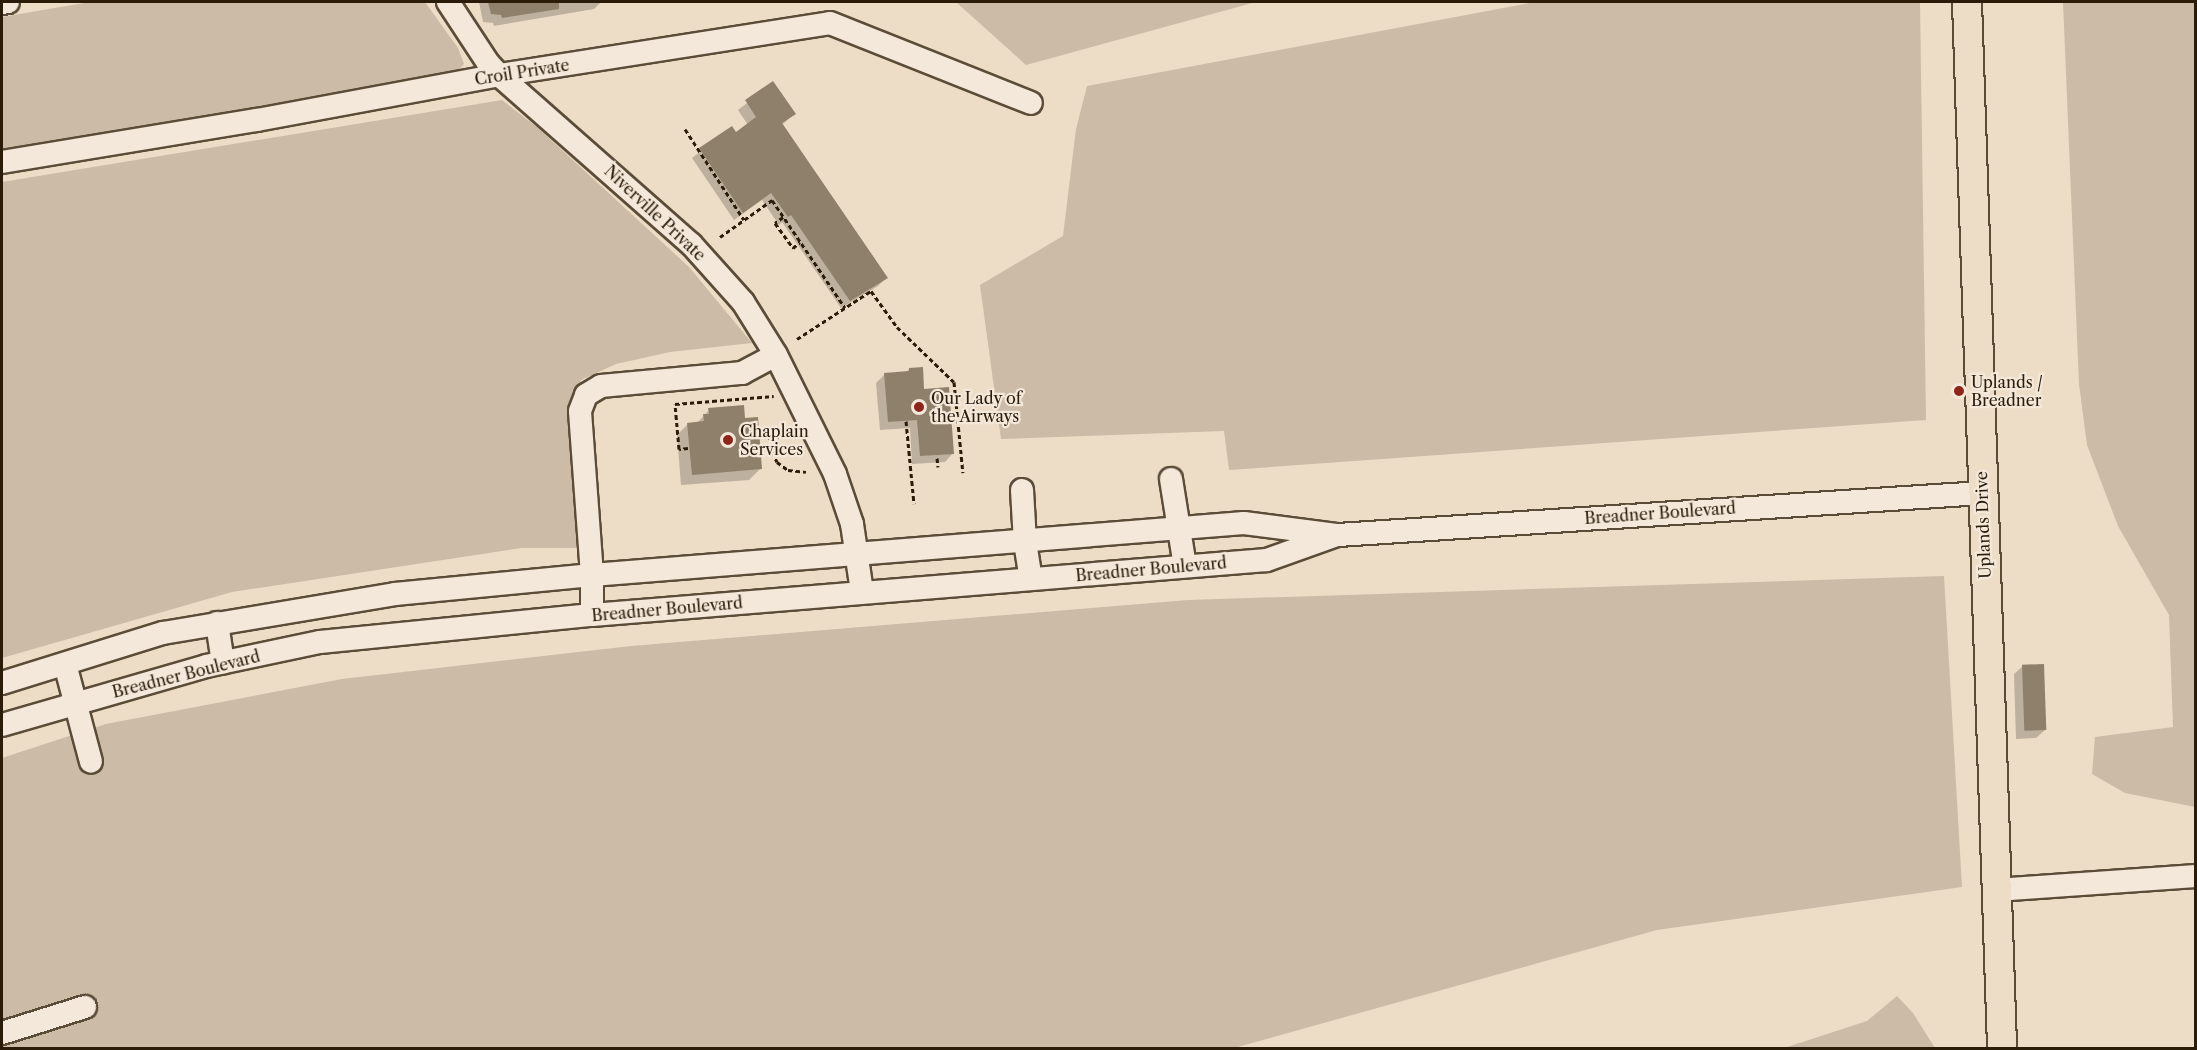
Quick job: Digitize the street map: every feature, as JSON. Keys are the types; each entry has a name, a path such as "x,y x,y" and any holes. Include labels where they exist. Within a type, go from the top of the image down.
{"main road":[{"name":"Uplands Drive","path":"1968,2 1982,493 2002,1048"}],"street":[{"path":"2,3 8,2"},
{"name":"Niverville Private","path":"448,2 488,63 499,75 692,244 743,302 776,355 835,474 852,524 862,592"},
{"name":"Croil Private","path":"2,162 257,120 499,75 830,23 1031,103"},
{"path":"591,615 592,575 580,411 586,394 601,386 742,373 776,355"},
{"path":"1171,479 1185,566"},
{"path":"1022,490 1025,542 1031,579"},
{"name":"Breadner Boulevard","path":"2,683 163,633 216,623 395,594 592,575 1244,523 1338,535 1982,493"},
{"name":"Breadner Boulevard","path":"2,725 75,702 223,663 320,642 591,615 1267,560 1338,535"},
{"path":"216,623 223,663"},
{"path":"65,664 91,762"},
{"path":"1996,890 2196,876"},
{"path":"2,1033 85,1007"}],"path":[{"path":"685,129 744,220"},
{"path":"720,237 772,200 845,308"},
{"path":"783,217 776,223 793,248 801,242"},
{"path":"797,339 871,291 897,327 954,382 963,473"},
{"path":"688,448 679,449 675,404 774,396"},
{"path":"906,421 914,504"},
{"path":"791,436 769,437 772,452 777,462 788,470 806,472"},
{"path":"937,458 938,467"}],"shaded area":[{"path":"90,2 425,2 458,48 464,64 454,75 2,149 2,17"},
{"path":"956,2 1256,2 1026,65"},
{"path":"1535,2 1920,2 1926,420 1229,470 1224,431 1001,439 980,285 1063,236 1076,129 1087,86"},
{"path":"2063,2 2195,2 2195,807 2125,793 2092,774 2095,737 2173,727 2169,615 2118,526 2087,445 2079,384"},
{"path":"502,100 538,128 689,267 752,343 670,352 616,364 581,380 569,417 579,548 522,548 232,592 2,658 2,182"},
{"path":"1944,576 1962,887 1657,930 1234,1048 2,1048 2,758 106,724 342,679 631,646 1188,600"},
{"path":"1897,996 1913,1013 1935,1048 1784,1048 1867,1021"}],"building":[{"path":"488,2 559,2 559,9 502,18 501,15 491,14"},
{"path":"773,81 796,114 782,123 888,278 850,301 791,215 788,217 771,193 743,213 699,148 732,126 736,132 756,117 745,100"},
{"name":"Our Lady of the Airways","path":"923,367 924,389 949,387 954,454 920,456 917,420 888,422 884,373 909,371 909,368"},
{"name":"Chaplain Services","path":"744,405 745,418 758,417 762,469 692,475 687,423 704,421 703,414 709,414 708,408"},
{"path":"2044,664 2046,730 2024,731 2022,665"}],"place":[{"name":"Uplands / Breadner","path":"1959,391"},
{"name":"Our Lady of the Airways","path":"919,407"},
{"name":"Chaplain Services","path":"728,440"}]}
